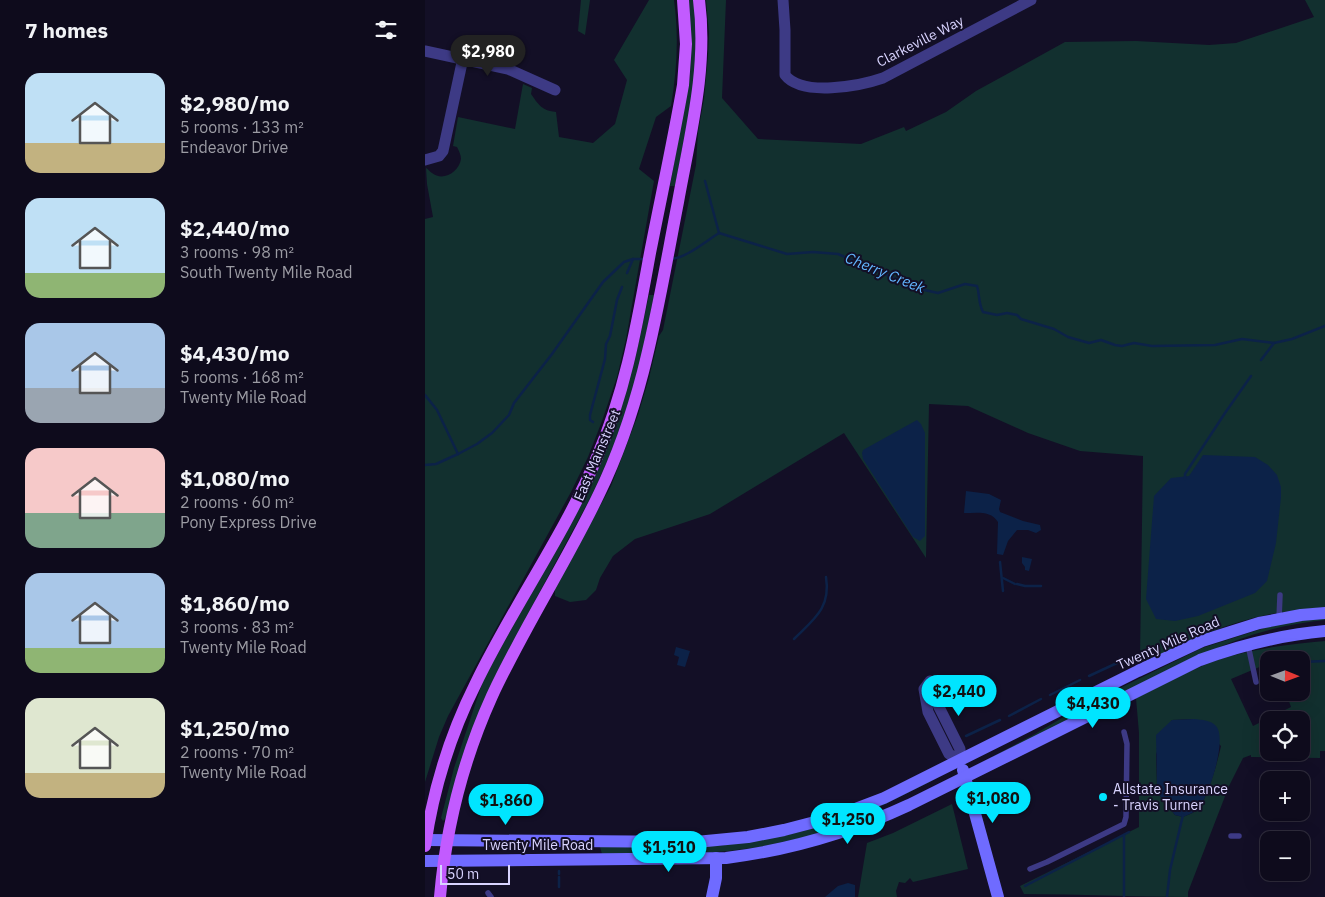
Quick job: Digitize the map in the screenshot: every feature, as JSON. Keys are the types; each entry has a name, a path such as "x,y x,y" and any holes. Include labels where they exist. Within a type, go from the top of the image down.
{"main road":[{"name":"East Mainstreet","path":"425,842 442,771 468,699 489,656 576,502 612,419 626,374 683,86 685,44 683,0"},
{"name":"East Mainstreet","path":"440,897 447,840 466,764 491,697 595,502 618,452 643,375 682,180 701,68 702,32 699,0"},
{"name":"Twenty Mile Road","path":"425,842 447,840 696,842 748,837 803,826 883,798 1186,648 1231,631 1279,619 1325,613"},
{"name":"Twenty Mile Road","path":"425,861 716,858 767,852 839,834 893,813 1185,667 1227,650 1248,644 1283,636 1325,630"},
{"path":"960,760 998,897"},
{"path":"712,897 716,878 716,858"}],"street":[{"name":"Clarkeville Way","path":"783,0 785,30 784,70 787,78 800,86 824,87 847,86 877,80 1031,0"},
{"path":"425,51 508,69 555,90"},
{"path":"425,160 439,156 443,151 463,58"},
{"path":"930,681 937,691 937,702 960,749 960,760 949,754 928,712 924,690 930,681"}],"lane":[{"path":"1279,619 1280,594"},
{"path":"1248,644 1257,682"},
{"path":"1030,869 1124,824 1126,817 1127,744 1124,732"},
{"path":"1231,836 1239,836"}],"green space":[{"path":"581,0 590,0 585,35 578,31"},
{"path":"649,0 674,0 677,40 675,79 671,106 656,117 639,169 654,181 626,339 617,377 588,457 571,492 448,716 439,737 425,782 425,219 433,217 426,168 436,176 445,176 454,172 460,164 461,156 457,147 453,146 458,117 515,129 523,84 532,88 531,94 541,106 556,112 559,137 593,143 615,124 627,80 614,60"},
{"path":"689,0 694,0 696,19 695,82 675,186 670,186 690,76"},
{"path":"706,0 726,0 722,98 758,139 861,144 904,127 906,131 946,112 976,91 1065,42 1136,41 1209,45 1236,43 1314,17 1305,0 1325,0 1325,607 1255,617 1208,633 1148,660 1140,658 1143,456 1080,451 1028,433 968,406 929,404 926,558 844,433 710,514 635,539 613,556 600,578 596,590 586,600 570,602 555,596 555,588 611,486 638,415 659,336 663,330 696,165 698,132 704,99 708,57 709,33"},
{"path":"649,295 654,295 639,371 614,446 593,493 525,619 443,821 441,818 454,768 484,678 535,587 634,364"},
{"path":"1325,618 1325,620 1272,629 1200,655 982,762 1077,709 1202,648 1277,624"},
{"path":"1325,641 1325,751 1320,751 1320,758 1310,758 1310,711 1283,711 1291,707 1289,701 1310,701 1310,651 1260,651 1260,667 1231,679 1253,726 1260,722 1260,757 1251,757 1251,755 1243,758 1229,786 1188,892 1188,897 1024,894 1020,886 1139,827 1139,733 1136,698 1209,663 1237,654","holes":["1194,719 1221,746 1205,798 1196,811 1183,817 1175,815 1160,796 1157,785 1156,754 1172,720"]},
{"path":"938,778 843,825 814,835 760,847 690,854 602,854 600,847 719,846 787,835 816,828"},
{"path":"952,804 968,869 913,882 910,878 905,883 899,882 896,891 897,897 858,897 867,843 893,833"}],"water":[{"path":"917,420 925,433 925,536 920,541 913,537 863,459 862,453 863,450"},
{"path":"1203,455 1255,457 1268,465 1277,475 1281,487 1281,497 1276,543 1267,581 1255,593 1198,616 1175,621 1156,619 1146,599 1154,496 1171,478 1189,476"},
{"path":"966,491 989,494 1001,500 1000,512 1040,525 1041,530 1036,533 1028,530 1017,530 1008,541 1003,555 997,554 998,522 987,514 964,513"},
{"path":"1022,557 1032,559 1029,571 1025,570"},
{"path":"676,647 690,651 685,667 677,665 679,657 674,655"},
{"path":"1194,719 1214,724 1219,733 1220,743 1211,782 1201,804 1197,810 1183,817 1175,815 1160,796 1157,785 1156,735 1172,720"},
{"path":"848,883 855,885 855,897 825,897 838,886"}],"waterway":[{"path":"705,181 719,233"},
{"name":"Cherry Creek","path":"670,259 689,253 719,233 787,254 813,252 838,254 920,289 938,293 965,284 977,286 983,312 997,315 1007,313 1017,315 1021,319 1054,329 1068,337 1089,343 1101,340 1122,346 1134,343 1152,346 1215,345 1242,339 1274,343 1292,339 1325,326"},
{"path":"627,273 633,259"},
{"name":"Cherry Creek","path":"425,465 436,464 458,454 492,433 509,415 514,403 552,354 603,282 624,262 633,259 645,259"},
{"path":"593,422 590,420 590,415 605,359 606,344 610,336 617,300 622,287"},
{"path":"1261,360 1274,343"},
{"path":"1185,479 1185,474 1251,376"},
{"path":"425,395 437,410 458,454"},
{"path":"1000,562 1003,591"},
{"path":"794,639 814,619 823,605 827,588 826,577"},
{"path":"1003,578 1015,584"},
{"path":"1017,584 1041,586"},
{"path":"1089,676 1117,663 1120,658"},
{"path":"1310,662 1325,661"},
{"path":"1050,695 1080,680"},
{"path":"1009,716 1041,699"},
{"path":"966,736 1000,720"},
{"path":"1167,897 1170,870 1183,815"},
{"path":"1025,886 1129,832"},
{"path":"1124,835 1124,897"},
{"path":"559,877 559,887"}],"place":[{"name":"Allstate Insurance - Travis Turner","path":"1103,797"}]}
